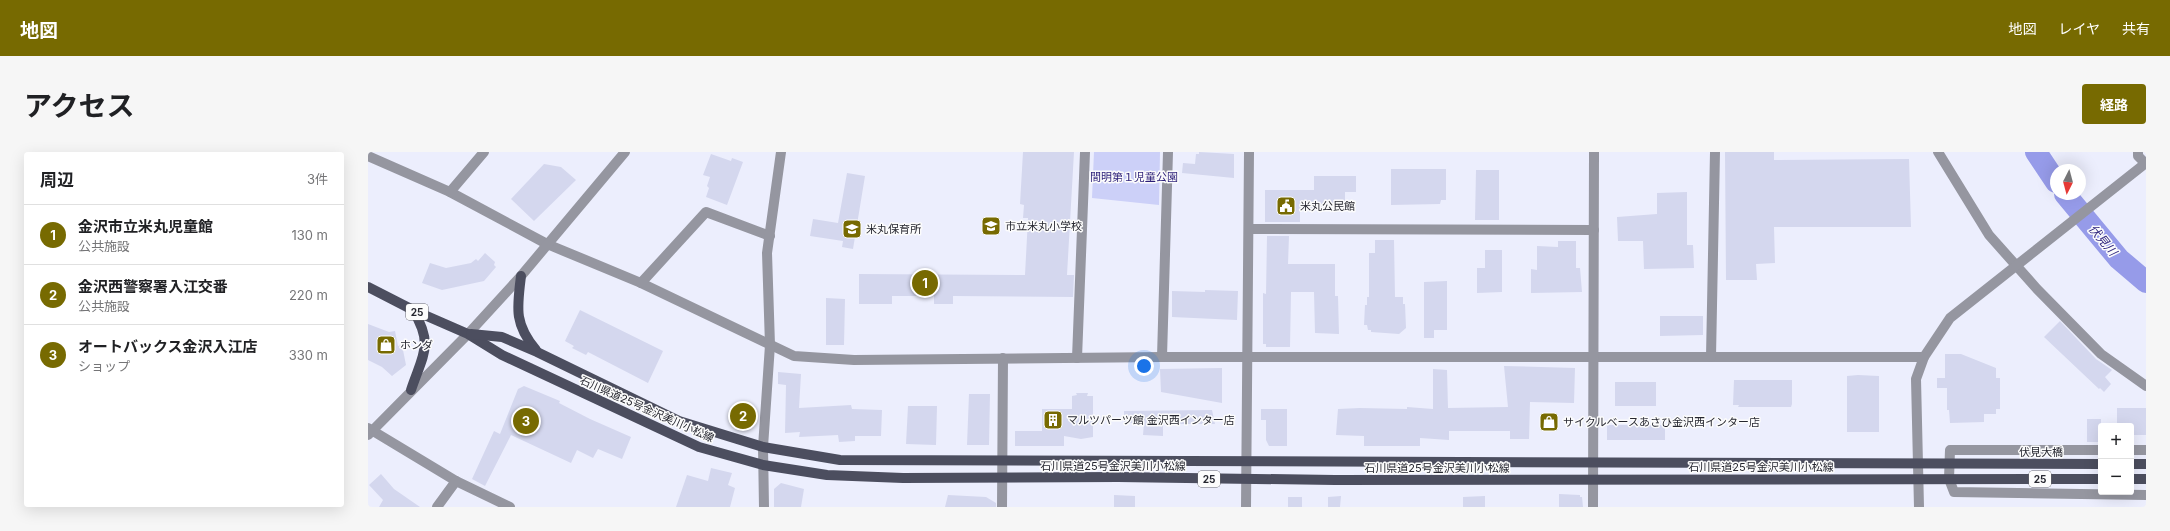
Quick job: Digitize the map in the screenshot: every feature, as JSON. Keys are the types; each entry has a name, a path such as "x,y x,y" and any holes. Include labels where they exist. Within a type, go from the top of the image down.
{"main road":[{"path":"520,276 517,314 523,334 537,352"},
{"name":"石川県道25号金沢美川小松線","path":"368,287 412,310 468,334 502,355 699,447 763,465 827,475 903,478 1118,477 1246,480 2098,479"},
{"path":"411,390 425,349 425,335 412,310"},
{"name":"石川県道25号金沢美川小松線","path":"468,334 502,337 537,352 679,421 763,447 840,460 1981,463"},
{"name":"伏見大橋","path":"1981,463 2098,464"},
{"path":"2134,464 2146,464"},
{"path":"2134,479 2146,479"}],"street":[{"path":"450,192 484,152"},
{"path":"510,507 456,481 370,431 468,334 520,276 625,152"},
{"path":"764,507 763,447 770,345 767,253 781,152"},
{"path":"1077,358 1086,152"},
{"path":"1162,357 1168,152"},
{"path":"1246,507 1250,152"},
{"path":"1593,507 1594,152"},
{"path":"1711,357 1715,152"},
{"path":"1938,152 1989,235 2101,354 2146,386"},
{"path":"1919,507 1916,379 1924,357 1950,318 2146,164 2138,156 2138,152"},
{"path":"368,156 450,192 547,244 641,283 794,356 820,359 1162,357 1924,357"},
{"path":"641,283 706,212 770,236"},
{"path":"1250,229 1594,230"},
{"path":"1002,507 1003,358"},
{"path":"2098,450 1950,450 1949,479 1954,492 2146,495"},
{"path":"2134,450 2146,450"},
{"path":"437,507 456,481"}],"green space":[{"name":"間明第１児童公園","path":"1094,152 1160,152 1159,205 1092,198"}],"building":[{"path":"1023,152 1074,152 1067,275 1074,275 1073,297 953,296 953,304 934,304 934,296 892,296 892,304 859,304 859,274 1025,275 1028,218 1023,218 1024,205 1020,204"},
{"path":"1199,152 1234,154 1234,178 1182,173 1183,163 1195,164 1196,154 1199,154"},
{"path":"1725,152 1774,152 1774,160 1909,159 1911,227 1774,227 1775,263 1756,264 1757,280 1726,280"},
{"path":"711,154 731,161 732,158 743,162 727,205 706,197 710,177 703,175"},
{"path":"544,164 561,167 576,180 534,221 511,199"},
{"path":"1391,169 1446,169 1446,200 1441,200 1440,204 1391,205"},
{"path":"1476,170 1499,170 1499,220 1475,220"},
{"path":"847,173 865,176 853,249 842,247 843,241 810,236 813,219 838,223"},
{"path":"1314,176 1356,176 1356,192 1345,192 1345,201 1328,204 1329,208 1300,209 1300,222 1265,222 1265,190 1314,190"},
{"path":"1687,192 1687,245 1693,245 1694,268 1644,269 1643,241 1618,241 1617,217 1657,214 1657,193"},
{"path":"1267,236 1289,236 1288,264 1335,264 1335,296 1338,296 1339,334 1315,333 1314,292 1291,292 1290,347 1266,347 1266,344 1263,344 1263,293 1266,294"},
{"path":"1375,240 1394,240 1395,297 1403,297 1403,304 1405,304 1406,328 1399,334 1371,332 1371,330 1368,330 1367,325 1364,325 1365,305 1367,305 1367,297 1369,297 1369,253 1375,253"},
{"path":"1558,241 1576,241 1576,268 1580,268 1582,292 1531,293 1531,269 1537,270 1537,246 1558,247"},
{"path":"1485,250 1502,250 1502,292 1477,293 1477,268 1485,268"},
{"path":"485,253 495,262 494,265 496,267 484,281 442,290 422,283 430,263 446,268 471,263 476,259 478,261"},
{"path":"1447,281 1447,330 1434,330 1434,338 1424,338 1424,282"},
{"path":"1205,290 1238,291 1237,320 1172,317 1172,291 1205,292"},
{"path":"826,298 845,299 844,345 826,345"},
{"path":"580,310 663,351 648,383 588,352 586,355 572,348 574,346 565,341"},
{"path":"1660,316 1703,316 1703,335 1660,336"},
{"path":"2060,321 2096,359 2112,370 2105,377 2111,384 2104,392 2044,337"},
{"path":"368,324 389,332 395,331 398,346 402,345 406,365 392,376 382,367 368,360"},
{"path":"1945,354 1961,354 1996,368 1996,378 2000,378 2000,409 1996,409 1996,414 1984,414 1984,422 1950,423 1949,410 1947,410 1947,388 1937,388 1937,378 1945,378"},
{"path":"1504,366 1575,368 1574,403 1530,402 1529,439 1510,439 1510,431 1449,431 1449,440 1420,438 1420,446 1364,446 1364,436 1336,435 1338,409 1407,409 1407,407 1433,409 1433,369 1447,370 1448,408 1508,407"},
{"path":"1222,368 1222,403 1161,392 1160,369"},
{"path":"778,372 801,374 799,408 851,405 852,409 882,410 881,436 855,436 855,441 839,442 838,435 799,437 800,432 785,433 786,385 778,384"},
{"path":"1847,376 1879,376 1879,432 1847,432"},
{"path":"1734,380 1792,380 1791,407 1738,407 1739,405 1733,405"},
{"path":"1615,382 1656,382 1656,406 1615,406"},
{"path":"524,386 560,401 559,403 590,419 631,437 622,459 598,449 593,458 577,450 571,463 511,435 485,486 472,479 494,431 500,434 518,389"},
{"path":"1076,393 1088,393 1087,396 1093,396 1093,437 1081,439 1064,436 1064,446 1015,446 1015,431 1042,431 1042,409 1072,409 1072,396 1077,395"},
{"path":"969,394 990,394 989,445 967,445"},
{"path":"908,406 937,406 936,445 906,444"},
{"path":"2117,408 2146,408 2146,435 2134,435 2134,423 2117,423"},
{"path":"1261,409 1287,409 1287,446 1269,446 1266,440 1266,420 1261,420"},
{"path":"1212,410 1215,424 1163,424 1163,436 1143,435 1144,423 1124,423 1124,411"},
{"path":"2087,419 2101,419 2101,423 2098,423 2098,442 2087,442"},
{"path":"1607,425 1665,425 1665,440 1607,440"},
{"path":"711,468 732,473 728,485 735,488 730,507 676,507 687,475 708,481"},
{"path":"381,474 394,489 420,507 379,507 383,500 369,485"},
{"path":"781,483 804,489 801,507 774,507 774,489"},
{"path":"1559,494 1580,495 1580,497 1582,497 1583,507 1559,507"},
{"path":"948,495 986,497 996,503 996,507 945,507"},
{"path":"1114,495 1135,496 1135,507 1114,507"},
{"path":"1341,496 1340,507 1328,507 1328,497"},
{"path":"1485,496 1485,507 1463,507 1463,497"},
{"path":"1288,497 1302,497 1302,507 1288,507"}],"waterway":[{"name":"伏見川","path":"2036,152 2050,173"},
{"name":"伏見川","path":"2070,200 2119,259 2146,282"}],"place":[{"name":"米丸公民館","path":"1286,206"},
{"name":"市立米丸小学校","path":"991,226"},
{"name":"米丸保育所","path":"852,229"},
{"name":"金沢市立米丸児童館","path":"925,283"},
{"name":"ホンダ","path":"386,345"},
{"name":"金沢西警察署入江交番","path":"743,416"},
{"name":"マルツパーツ館 金沢西インター店","path":"1053,420"},
{"name":"オートバックス金沢入江店","path":"526,421"},
{"name":"サイクルベースあさひ金沢西インター店","path":"1549,422"}]}
